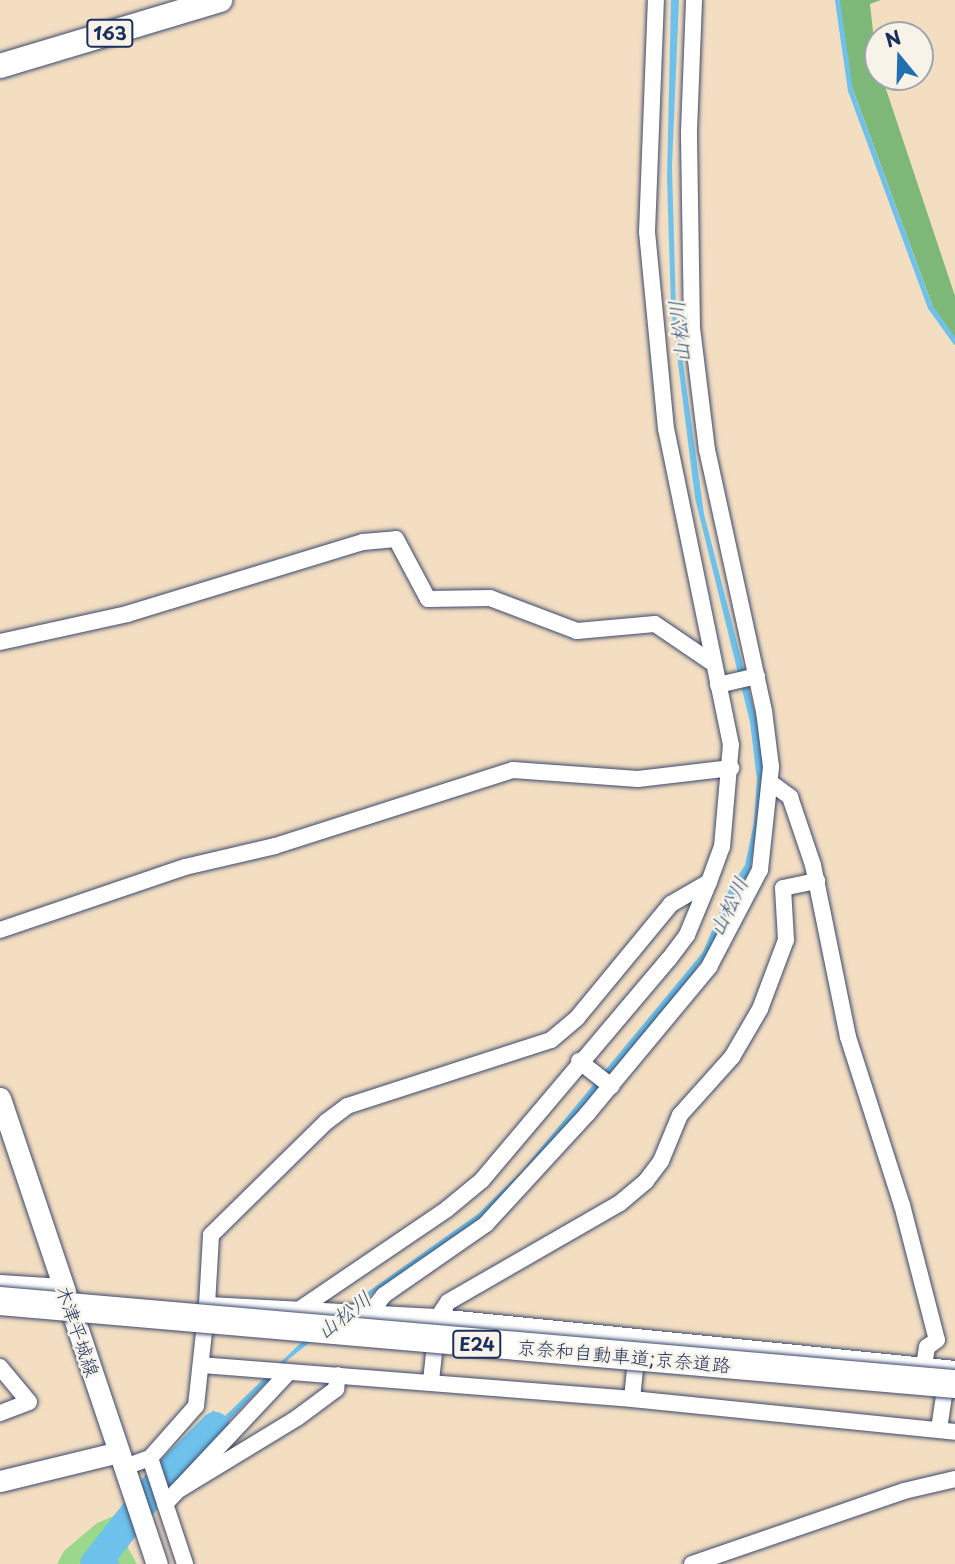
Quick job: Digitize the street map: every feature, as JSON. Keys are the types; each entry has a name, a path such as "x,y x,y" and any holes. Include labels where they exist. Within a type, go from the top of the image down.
{"highway":[{"name":"163","path":"0,66 220,0"},
{"name":"京奈和自動車道;京奈道路","path":"0,1301 953,1374"}],"main road":[{"name":"木津平城線","path":"0,1098 157,1564"},
{"path":"0,1481 122,1460"}],"street":[{"path":"297,1311 466,1195 687,935 722,847 731,768 714,664 661,401 647,232 656,0"},
{"path":"370,1313 384,1295 486,1224 611,1086 709,967 750,894 766,844 771,783 757,676 707,450 692,328 689,131 694,0"},
{"path":"0,642 127,614 363,541 396,539 428,598 490,598 578,631 655,624 714,664"},
{"path":"718,685 757,676"},
{"path":"0,930 185,867 275,846 513,770 638,779 731,768"},
{"path":"771,783 792,800 817,881 848,1037 902,1205 937,1340 927,1347 924,1366"},
{"path":"431,1381 438,1317 449,1302 639,1190 661,1161 680,1115 732,1057 760,1009 786,940 783,888 817,881"},
{"path":"122,1460 150,1458 196,1406 207,1305 211,1235 326,1122 347,1106 525,1050 565,1028 651,924 671,904 709,882"},
{"path":"565,1028 611,1086"},
{"path":"0,1283 63,1287"},
{"path":"201,1365 431,1381 947,1431 953,1374 924,1366 438,1317 207,1305"},
{"path":"632,1399 638,1338"},
{"path":"0,1367 29,1402 0,1413"},
{"path":"165,1504 289,1372"},
{"path":"177,1491 297,1418 336,1389 338,1375"},
{"path":"150,1458 185,1564"},
{"path":"692,1564 904,1491 955,1479"}],"green space":[{"path":"838,0 881,0 870,4 872,21 864,21 864,91 887,91 955,296 955,338 933,307 852,87"},
{"path":"116,1515 97,1547 79,1564 57,1564 64,1551 97,1523"},
{"path":"123,1539 137,1564 108,1564 109,1560"}],"water":[{"path":"671,0 679,0 672,166 676,313 704,514 759,729 764,776 750,870 718,937 691,977 529,1170 481,1218 359,1303 289,1359 193,1457 178,1446 214,1410 219,1419 224,1417 314,1330 478,1214 522,1171 703,952 729,890 745,865 754,823 757,780 750,722 695,498 671,307 667,178"}],"waterway":[{"path":"837,0 850,90 930,307 955,342"},
{"name":"山松川","path":"95,1564 157,1485 215,1427"},
{"path":"107,1547 117,1564"}]}
